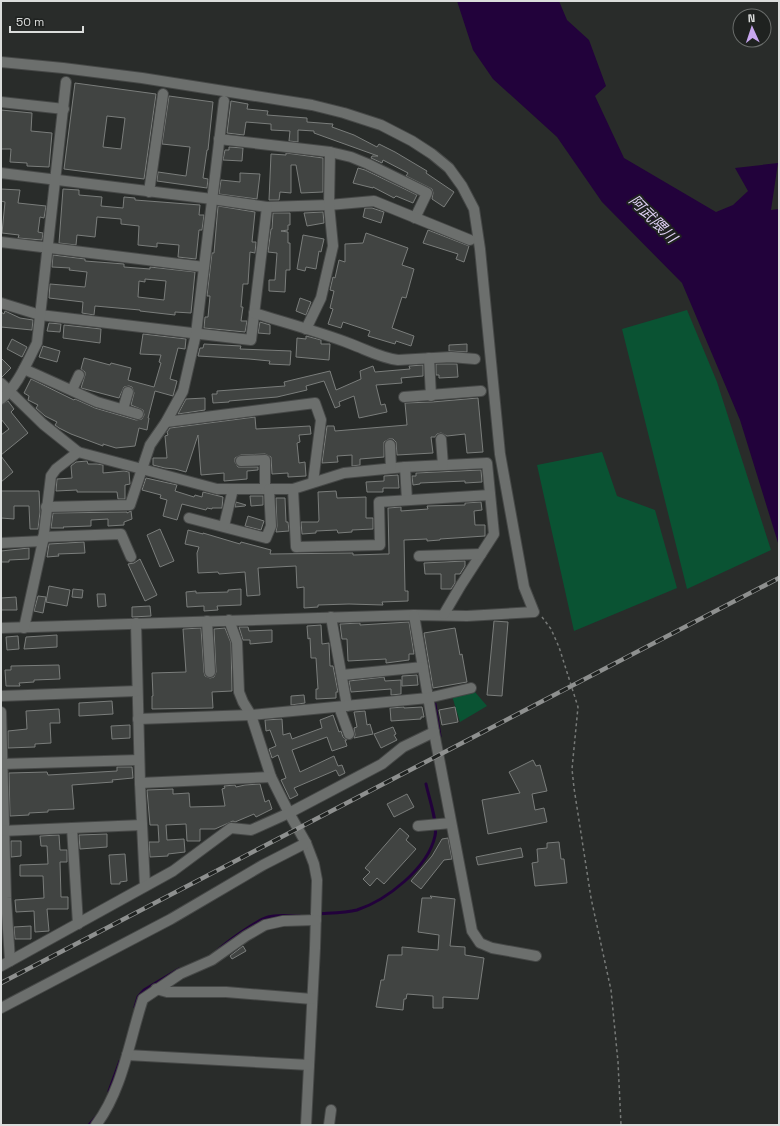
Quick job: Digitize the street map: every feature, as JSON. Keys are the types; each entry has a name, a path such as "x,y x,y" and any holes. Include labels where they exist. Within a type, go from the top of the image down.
{"street":[{"path":"1,62 142,78 312,105 338,111 381,126 412,141 432,154 449,168 462,186 474,209 480,250 500,454 524,587 534,612 467,616 444,614 1,628"},
{"path":"1,400 10,392 37,343 66,82"},
{"path":"149,192 163,94"},
{"path":"46,507 130,505 150,445 166,422 183,391 196,334 224,101"},
{"path":"1,102 64,109"},
{"path":"219,139 330,152 351,157 427,193 415,218"},
{"path":"306,329 321,298 333,246 329,205 330,152"},
{"path":"1,173 267,207 329,205 374,201 470,240"},
{"path":"1,303 40,315 251,340 267,207"},
{"path":"1,242 204,267"},
{"path":"254,313 352,344 390,359 398,360 451,357 475,359"},
{"path":"429,358 431,396"},
{"path":"24,369 98,402 138,414"},
{"path":"72,390 79,375"},
{"path":"1,383 42,424 78,452 217,490 293,489 344,473 405,467 487,463 494,534 444,614"},
{"path":"404,397 481,391"},
{"path":"123,409 128,392"},
{"path":"166,422 315,403 321,420 313,482"},
{"path":"441,439 442,465"},
{"path":"390,446 392,468"},
{"path":"24,628 43,539 51,476 56,469 78,452"},
{"path":"189,518 266,538 271,526 265,460 241,461"},
{"path":"405,467 407,500"},
{"path":"224,526 233,489"},
{"path":"293,489 296,547 380,545 379,502 490,495"},
{"path":"1,543 121,534 131,557"},
{"path":"419,556 481,554"},
{"path":"414,615 434,732 472,931 480,943 492,948 536,956"},
{"path":"331,617 342,674 343,706 349,734"},
{"path":"229,620 237,642 239,692 243,702 252,715 271,777 306,843 314,864 317,880 306,1125"},
{"path":"207,621 210,672"},
{"path":"136,623 139,760 145,886"},
{"path":"342,674 423,667"},
{"path":"138,719 252,715 428,698 471,688"},
{"path":"1,696 138,691"},
{"path":"1,712 5,963 173,871 231,828 251,830 289,813 382,764 403,748 434,732"},
{"path":"1,764 139,760"},
{"path":"140,783 271,777"},
{"path":"418,826 451,823"},
{"path":"3,831 142,825"},
{"path":"72,828 78,924"},
{"path":"1,1008 171,919 263,865 306,843"},
{"path":"96,1125 112,1097 127,1055 143,999 180,974 212,960 246,936 265,925 283,921 316,920"},
{"path":"156,989 167,992 226,992 312,999"},
{"path":"127,1055 309,1065"},
{"path":"329,1125 331,1110"}],"path":[{"path":"534,612 541,615 550,629 561,654 578,707 572,769 591,898 611,990 618,1062 621,1125"}],"green space":[{"path":"687,310 717,382 771,550 687,589 622,329"},
{"path":"602,452 617,496 655,510 677,588 574,631 537,465"},
{"path":"475,692 487,706 460,722 452,696"}],"water":[{"name":"阿武隈川","path":"457,1 559,1 567,20 589,40 606,86 595,96 624,158 716,212 733,205 748,191 735,168 778,163 771,210 779,209 779,546 740,420 682,283 602,202 557,137 493,79 473,50"}],"building":[{"path":"75,83 156,94 144,179 64,169","holes":["107,116 125,118 121,149 103,147"]},
{"path":"169,96 213,102 208,150 203,178 208,179 207,188 157,181 158,172 186,176 190,147 162,144"},
{"path":"231,101 248,104 247,109 268,111 267,115 307,118 307,122 333,124 332,127 354,135 377,147 379,144 395,152 427,171 426,173 454,192 444,207 432,199 432,189 406,176 408,173 383,160 382,163 371,158 372,156 378,156 314,133 314,131 298,130 298,142 289,141 290,131 271,130 271,124 246,122 244,135 227,133"},
{"path":"1,110 32,113 31,131 52,133 49,167 27,166 27,163 10,162 11,149 1,149"},
{"path":"229,147 243,148 242,161 223,160 225,150 229,150"},
{"path":"286,153 323,158 323,192 301,193 296,165 291,165 291,193 280,192 279,200 269,200 271,154 286,155"},
{"path":"358,168 417,195 413,203 396,196 394,198 373,187 353,183"},
{"path":"240,173 260,174 257,199 219,194 221,180 240,182"},
{"path":"1,189 20,190 18,203 46,206 44,218 40,217 38,232 43,233 42,240 18,238 19,235 2,233 5,202 1,201"},
{"path":"63,189 79,190 79,195 102,197 101,206 123,208 124,197 135,198 135,200 200,205 199,215 204,215 202,230 199,230 196,259 178,257 179,245 157,243 157,247 138,245 139,226 121,224 121,219 97,217 95,237 77,235 76,245 59,243"},
{"path":"218,206 255,212 252,242 256,242 255,253 250,252 248,284 243,284 241,307 243,307 241,321 247,321 245,332 204,328 205,317 208,317 210,296 207,296 212,253 214,253"},
{"path":"365,208 372,208 384,212 381,223 363,217"},
{"path":"323,212 324,223 307,226 304,213"},
{"path":"273,213 290,213 290,225 288,225 288,230 281,231 288,232 288,243 290,243 290,270 286,270 285,292 269,291 269,280 275,280 277,253 268,252"},
{"path":"428,230 469,246 464,262 456,259 458,254 423,243"},
{"path":"366,233 408,248 402,265 414,269 406,298 402,297 392,328 414,336 411,346 396,341 395,344 368,336 370,331 343,322 341,328 328,324 333,309 330,308 334,291 330,290 333,277 335,278 339,260 345,262 345,244 363,243"},
{"path":"303,235 324,239 321,252 319,251 316,269 306,267 305,271 297,269"},
{"path":"53,255 85,259 85,261 124,264 124,267 150,269 150,267 195,272 191,313 175,312 175,315 95,306 94,315 82,313 83,302 49,298 50,284 85,287 87,272 69,270 70,268 52,267","holes":["145,279 166,281 164,300 138,297 139,281 145,282"]},
{"path":"300,298 311,302 306,315 296,311"},
{"path":"5,311 20,318 33,320 32,330 1,327 1,312 4,314"},
{"path":"260,322 270,325 270,334 258,333"},
{"path":"49,323 61,324 60,332 47,331"},
{"path":"64,325 101,329 100,343 63,338"},
{"path":"143,334 186,339 185,349 178,348 170,379 177,381 173,396 155,391 148,418 147,430 139,428 135,446 116,448 103,444 103,446 71,434 55,425 57,422 45,416 36,408 38,405 28,400 29,396 24,393 31,379 74,400 75,399 95,408 136,420 142,419 144,415 143,410 131,405 134,393 132,387 124,387 119,398 81,388 85,372 81,369 84,358 110,365 111,363 131,368 128,380 154,387 161,363 159,362 161,355 140,354"},
{"path":"306,336 321,340 321,344 330,344 329,360 296,357 297,338 306,339"},
{"path":"12,339 27,347 22,357 7,349"},
{"path":"204,344 241,346 240,349 291,351 290,365 269,364 270,361 198,356 200,348 203,348"},
{"path":"467,344 467,352 449,351 449,345"},
{"path":"43,346 60,351 57,362 39,357"},
{"path":"1,358 11,368 2,377 1,377"},
{"path":"436,364 457,364 458,377 439,378 439,375 436,375"},
{"path":"423,365 423,376 401,378 402,383 376,385 381,405 385,404 387,412 359,418 354,396 339,402 340,406 335,408 324,381 306,386 307,390 277,397 213,403 212,394 217,394 217,391 285,386 284,382 330,371 336,390 361,379 360,371 373,366 375,372 410,369 409,366"},
{"path":"205,398 205,410 178,414 186,399"},
{"path":"478,398 483,452 467,453 465,434 447,436 441,433 437,434 435,437 431,437 433,453 397,455 396,442 393,439 389,439 384,442 384,457 360,459 360,465 352,466 352,455 337,456 338,462 322,463 327,426 334,426 335,431 407,425 405,403"},
{"path":"8,401 14,409 11,412 28,433 1,455 1,435 9,429 1,419 1,405"},
{"path":"255,417 256,429 310,426 311,434 299,435 300,442 297,443 299,463 305,462 306,476 288,477 288,473 272,474 271,457 265,454 241,455 235,458 235,462 238,467 258,467 258,470 247,471 247,479 224,481 224,473 201,475 198,435 186,472 153,465 153,458 167,458 165,436 168,435 167,432 170,428"},
{"path":"1,456 13,472 1,482"},
{"path":"87,461 88,464 103,465 103,473 129,472 130,484 125,485 125,499 118,499 117,492 77,492 77,490 56,491 57,479 72,478 71,466 76,462"},
{"path":"481,470 482,482 465,483 465,481 420,483 413,485 412,476 416,476 416,473"},
{"path":"398,475 399,488 383,488 383,492 367,492 366,482 384,481 384,476"},
{"path":"146,478 177,485 175,491 194,497 195,495 202,497 203,492 223,497 222,508 207,508 206,510 182,504 177,520 163,516 167,500 160,498 161,495 142,490"},
{"path":"1,491 39,491 40,512 38,529 30,529 29,506 14,506 14,519 1,518"},
{"path":"336,491 337,498 366,497 366,518 373,518 373,529 352,530 352,532 338,533 337,530 316,531 316,533 302,534 301,522 318,522 319,520 318,492"},
{"path":"250,496 263,496 263,505 251,506"},
{"path":"276,498 285,498 286,522 288,522 289,531 276,532"},
{"path":"236,502 246,505 235,507"},
{"path":"481,502 482,510 474,511 475,525 485,525 485,536 427,541 427,539 404,540 405,591 408,591 408,601 382,602 383,605 318,605 318,607 304,608 304,587 297,588 296,566 258,568 260,595 247,596 245,572 219,574 218,572 198,573 197,553 199,547 185,544 188,530 240,544 241,542 271,550 270,554 389,554 388,508 401,507 401,511 428,509 427,506 465,505 465,503"},
{"path":"131,511 132,519 124,522 124,525 108,526 108,519 91,520 91,526 51,528 53,513 127,513"},
{"path":"248,516 264,521 261,530 245,526"},
{"path":"160,529 174,561 160,567 147,535"},
{"path":"84,542 85,553 58,554 59,556 47,557 49,544"},
{"path":"29,548 29,559 1,562 1,551"},
{"path":"140,559 157,595 145,601 128,564 134,563"},
{"path":"465,561 465,566 460,574 455,574 455,583 451,589 441,589 441,574 425,574 424,563"},
{"path":"49,586 70,590 67,606 46,602"},
{"path":"73,589 83,590 82,598 72,597"},
{"path":"241,589 241,605 217,606 218,610 204,611 204,606 187,607 186,592 228,592 228,590"},
{"path":"97,594 105,594 106,606 98,607"},
{"path":"38,596 46,597 43,613 34,611"},
{"path":"16,597 17,610 1,610 1,598"},
{"path":"150,606 151,616 132,617 132,607"},
{"path":"494,621 508,622 502,696 487,695"},
{"path":"409,622 414,654 409,654 409,660 386,663 386,659 348,661 347,639 342,639 340,624 360,623 360,625"},
{"path":"321,625 322,644 329,643 330,666 333,666 338,692 336,692 336,698 316,699 316,689 318,689 316,658 311,658 310,638 308,639 307,626"},
{"path":"239,627 248,627 249,631 272,630 272,642 250,644 250,640 243,640"},
{"path":"201,628 204,672 205,676 210,678 214,677 216,672 214,629 225,628 231,643 232,691 212,692 213,708 152,709 152,673 186,672 183,629"},
{"path":"455,628 467,682 433,688 424,633"},
{"path":"57,635 57,647 24,649 26,637"},
{"path":"18,636 19,649 7,650 6,637"},
{"path":"59,665 60,679 34,680 34,682 19,683 20,686 6,686 5,670 11,670 11,666"},
{"path":"417,675 418,685 402,686 402,676"},
{"path":"384,677 385,681 401,680 401,694 391,695 391,689 351,692 349,681"},
{"path":"304,695 305,703 291,705 291,696"},
{"path":"112,701 113,714 79,716 79,703"},
{"path":"422,707 424,717 421,717 421,719 391,721 390,708"},
{"path":"455,707 458,722 442,725 439,710"},
{"path":"59,709 60,723 50,723 51,743 35,744 35,747 8,748 8,731 27,729 26,711"},
{"path":"365,711 367,725 370,724 373,734 354,738 354,728 357,727 354,712"},
{"path":"333,715 339,732 341,731 343,737 347,740 345,740 347,746 332,751 327,737 292,750 300,772 334,756 338,766 342,765 345,773 339,776 336,770 294,788 298,795 290,799 281,780 286,778 278,755 272,758 269,749 276,746 270,730 266,731 265,720 282,719 283,735 290,733 292,739 322,728 320,720"},
{"path":"130,725 130,738 112,739 111,726"},
{"path":"393,727 396,734 394,735 397,740 381,748 374,734"},
{"path":"533,760 536,766 540,765 547,791 532,794 535,810 544,808 547,822 488,834 482,800 520,793 509,772"},
{"path":"117,767 132,767 133,778 112,780 113,782 72,785 74,809 48,810 48,812 29,813 29,815 10,816 9,773 47,772 48,775 117,771"},
{"path":"260,784 265,802 269,800 272,809 256,817 254,814 215,829 200,829 200,841 187,841 186,824 166,825 167,840 184,839 185,852 168,854 168,856 150,857 149,842 159,842 158,825 150,825 147,790 173,789 173,794 189,793 190,807 225,806 222,789 225,788 224,786 235,785 236,787"},
{"path":"407,794 414,807 394,817 387,804"},
{"path":"400,828 409,836 406,840 416,849 384,884 377,878 370,886 363,879 370,872 365,868"},
{"path":"107,834 107,847 80,849 79,835"},
{"path":"59,835 60,850 67,850 67,862 60,862 61,897 68,897 68,909 47,909 49,931 35,932 34,911 16,912 15,900 44,898 43,876 20,876 20,865 48,864 47,846 41,846 40,836"},
{"path":"448,838 452,859 444,860 421,889 411,881 432,856 442,839"},
{"path":"11,841 21,841 21,856 11,857"},
{"path":"559,842 561,859 564,859 567,883 535,886 532,863 538,862 537,849 547,848 547,843"},
{"path":"521,848 523,857 478,865 476,857"},
{"path":"125,854 127,881 120,882 120,884 111,884 109,855"},
{"path":"430,896 455,899 450,946 465,947 465,955 484,958 478,999 443,997 443,1008 433,1008 433,996 407,994 406,999 404,999 403,1010 376,1007 381,980 384,980 388,955 402,955 402,947 438,950 439,935 418,932 422,898 432,898"},
{"path":"31,926 31,939 15,939 14,927"},
{"path":"243,946 246,951 232,959 230,956"}],"waterway":[{"path":"435,704 440,736"},
{"path":"317,914 352,911 369,905 393,891 415,871 431,848 436,831 426,784"},
{"path":"216,952 256,922 268,917 284,915 300,916"},
{"path":"135,1007 138,997 144,990 179,969"},
{"path":"109,1091 120,1061"},
{"path":"89,1125 97,1116"}],"railway":[{"path":"1,983 779,578"}]}
